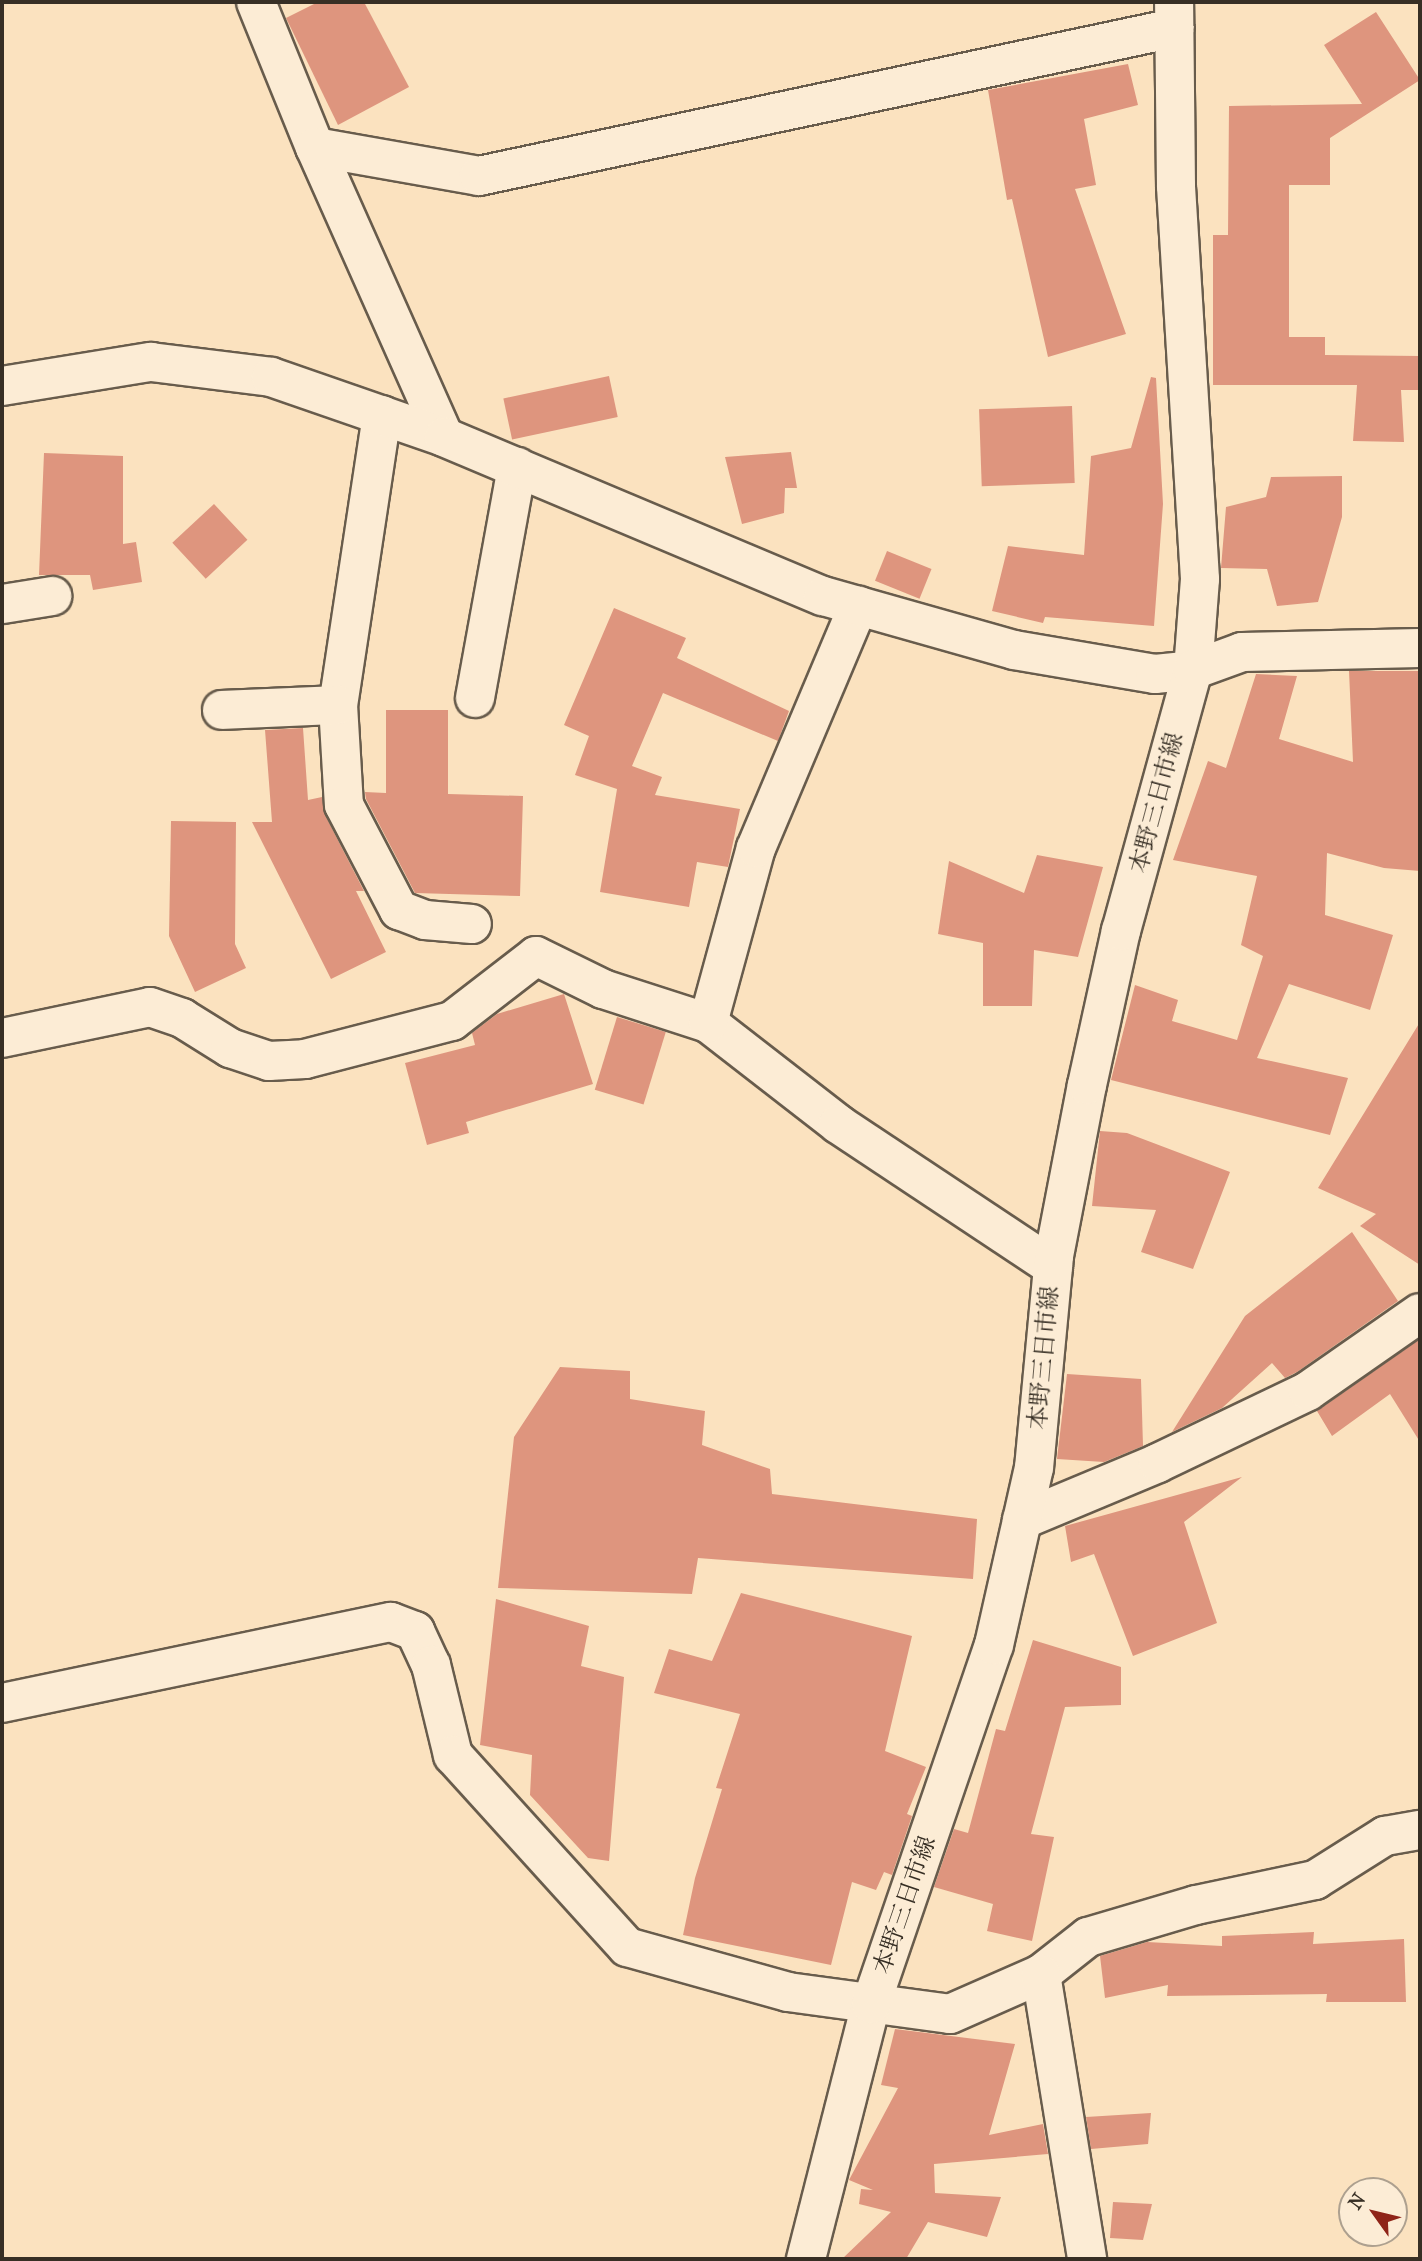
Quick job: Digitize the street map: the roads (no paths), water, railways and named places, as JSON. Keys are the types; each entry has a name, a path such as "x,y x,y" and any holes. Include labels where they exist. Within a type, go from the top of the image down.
{"street":[{"path":"256,2 315,147 444,437"},
{"path":"315,147 479,176 1174,15"},
{"name":"本野三日市線","path":"806,2259 871,2004 994,1644 1034,1468 1053,1267 1121,931 1193,670 1200,579 1175,186 1174,15"},
{"path":"2,386 151,362 271,377 444,437 823,596 1014,650 1155,674 1193,670 1242,652 1420,648"},
{"path":"382,415 338,705 344,805 399,910 425,920 471,924"},
{"path":"475,698 517,467"},
{"path":"2,604 52,596"},
{"path":"708,1023 756,848 858,606"},
{"path":"222,710 338,705"},
{"path":"2,1038 150,1007 182,1018 230,1048 269,1061 305,1059 452,1021 536,956 603,989 708,1023 838,1124 1053,1267"},
{"path":"1022,1520 1158,1463 1308,1391 1420,1313"},
{"path":"2,1703 391,1622 415,1632 431,1665 453,1755 627,1947 788,1992 950,2014 1041,1973 1088,1937 1196,1905 1315,1880 1385,1836 1420,1830"},
{"path":"1041,1973 1087,2259"}]}
